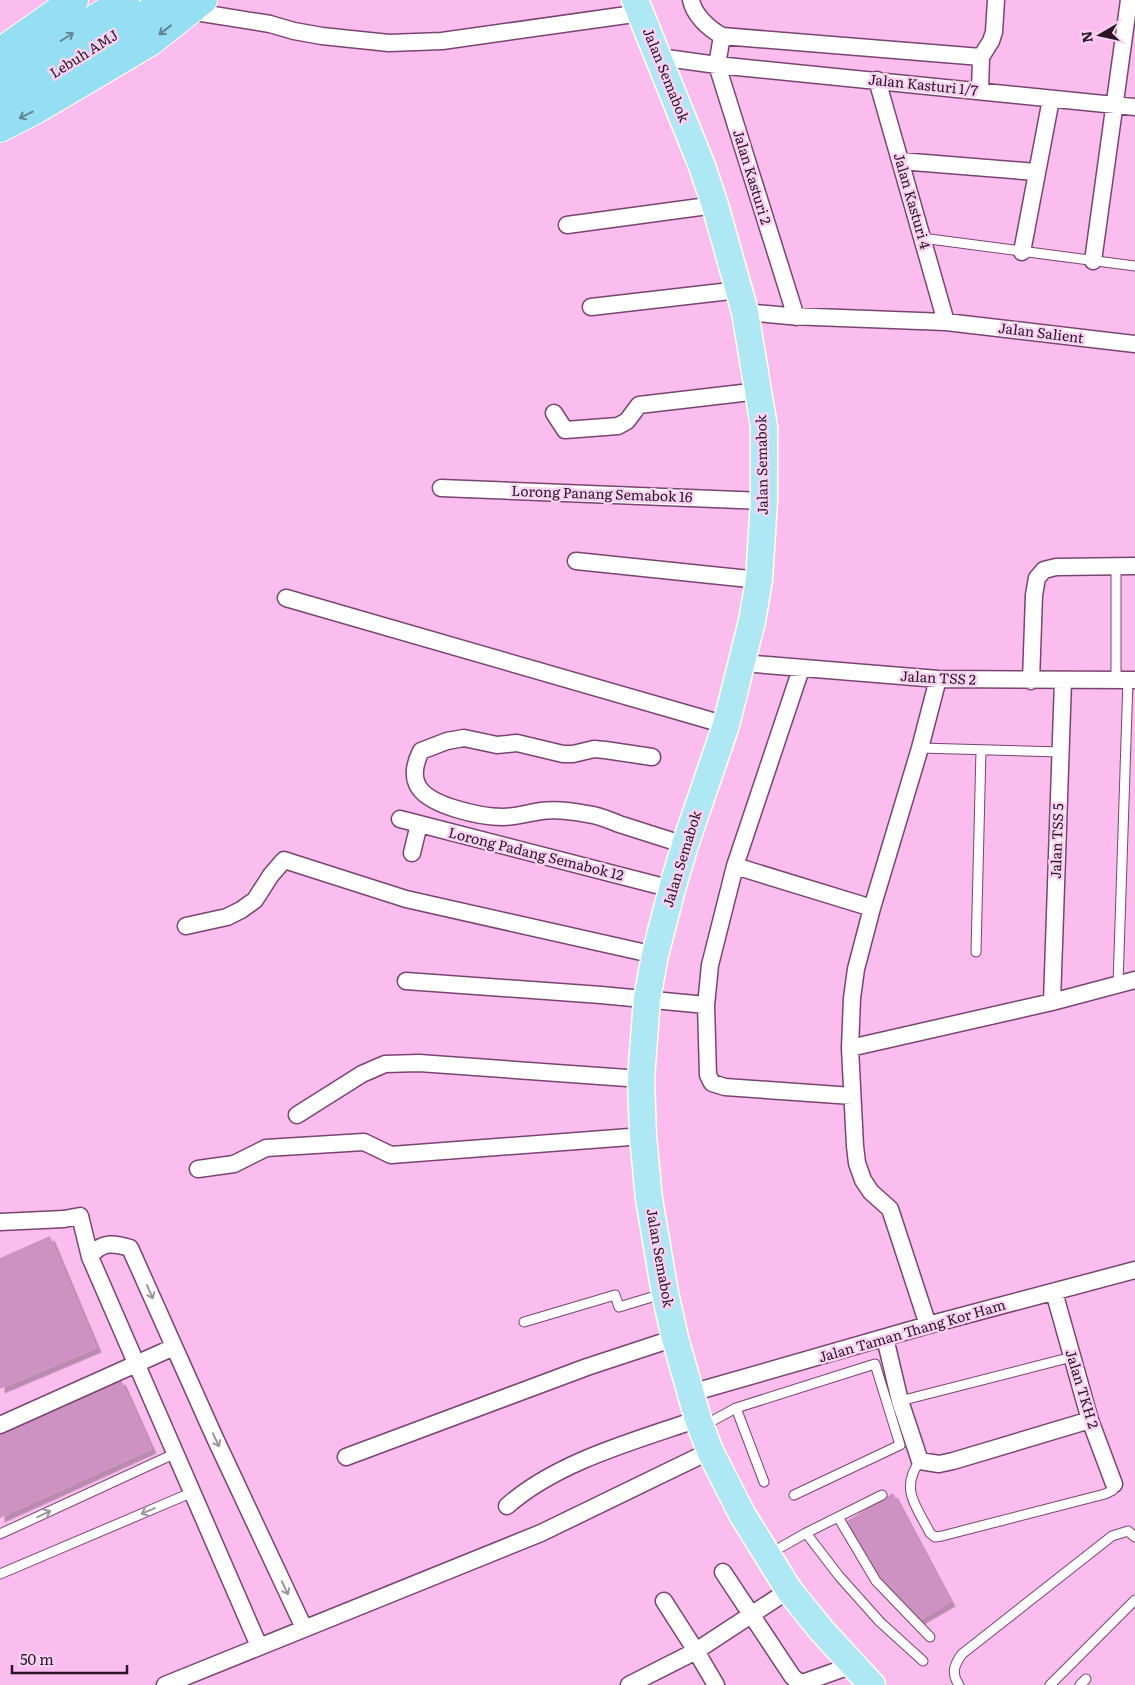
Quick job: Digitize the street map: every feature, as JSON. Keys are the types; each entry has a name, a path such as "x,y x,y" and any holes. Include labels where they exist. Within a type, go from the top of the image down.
{"highway":[{"path":"0,52 74,0"},
{"name":"Lebuh AMJ","path":"0,106 31,73 125,0"},
{"path":"0,128 35,110 150,42 186,4"},
{"name":"Lebuh AMJ","path":"0,78 31,73 133,24 186,4"}],"main road":[{"name":"Jalan Semabok","path":"638,7 702,166 715,205 742,301 764,427 764,501 759,580 742,663 726,724 672,889 655,955 647,999 641,1079 643,1136 649,1198 665,1293 675,1338 703,1432 742,1514 789,1590 853,1666 872,1685"}],"street":[{"path":"690,0 697,14 708,28 722,36 981,57"},
{"path":"980,91 981,57 992,41 996,0"},
{"path":"1093,261 1129,0"},
{"path":"186,4 294,31 390,43 442,41 638,7"},
{"name":"Jalan Kasturi 2","path":"722,36 709,64 787,316"},
{"name":"Jalan Kasturi 1/7","path":"659,57 709,64 1135,107"},
{"name":"Jalan Kasturi 4","path":"877,80 946,322"},
{"path":"1022,252 1051,98"},
{"path":"900,161 1036,172"},
{"path":"567,226 715,205"},
{"name":"Jalan Salient","path":"591,307 742,301 787,316 946,322 1135,344"},
{"path":"554,413 565,430 618,426 627,421 638,405 759,391"},
{"name":"Lorong Panang Semabok 16","path":"441,488 764,501"},
{"path":"576,561 759,580"},
{"path":"1031,681 1034,595 1037,578 1044,570 1056,567 1135,566"},
{"path":"286,598 726,724"},
{"name":"Jalan TSS 2","path":"742,663 938,680 1126,680"},
{"path":"800,669 735,866 710,965 706,1005 708,1075 712,1083 725,1087 852,1096"},
{"path":"928,1325 890,1209 871,1192 863,1180 857,1163 850,1048 852,998 856,969 938,680"},
{"name":"Jalan TSS 5","path":"1052,1002 1063,681"},
{"path":"652,757 605,750 563,754 516,743 497,744 464,738 447,740 421,751 416,761 415,773 417,784 424,795 458,809 502,817 563,810 589,814 685,845"},
{"name":"Lorong Padang Semabok 12","path":"400,819 672,889"},
{"path":"412,853 419,824"},
{"path":"186,926 227,917 241,910 255,900 271,875 284,860 406,899 655,955"},
{"path":"735,866 872,908"},
{"path":"850,1048 1052,1002 1135,980"},
{"path":"406,981 706,1005"},
{"path":"297,1115 362,1074 385,1064 420,1063 641,1079"},
{"path":"198,1169 234,1164 266,1148 364,1142 391,1155 643,1136"},
{"path":"0,1222 64,1219 80,1216 90,1257 259,1646"},
{"path":"90,1257 95,1250 106,1245 116,1244 130,1248 304,1628"},
{"name":"Jalan Taman Thang Kor Ham","path":"690,1393 928,1325 1135,1270"},
{"name":"Jalan TKH 2","path":"1054,1292 1090,1420 1114,1484"},
{"path":"346,1457 587,1366 675,1338"},
{"path":"885,1338 900,1401 920,1461 939,1464 953,1461 1090,1420"},
{"path":"0,1425 174,1347"},
{"path":"165,1685 196,1679 259,1646 541,1533 703,1432"},
{"path":"507,1506 547,1478 601,1453 703,1432"},
{"path":"723,1572 751,1616 798,1682 805,1682 853,1666"},
{"path":"629,1685 696,1651 789,1590"},
{"path":"664,1601 716,1685"}],"lane":[{"path":"922,238 1135,266"},
{"path":"1116,566 1126,680 1118,984"},
{"path":"920,748 1060,752"},
{"path":"976,952 981,750"},
{"path":"524,1322 615,1295 619,1307 665,1293"},
{"path":"900,1401 1072,1357"},
{"path":"703,1432 736,1408 875,1364 900,1445 794,1495"},
{"path":"736,1408 764,1482"},
{"path":"0,1534 176,1453"},
{"path":"920,1461 910,1478 912,1496 930,1533 935,1537 1105,1494 1113,1490 1114,1484"},
{"path":"0,1574 193,1492"},
{"path":"767,1555 806,1532 882,1495"},
{"path":"838,1517 876,1580 930,1637"},
{"path":"959,1685 954,1677 955,1663 962,1654 1112,1536 1128,1531 1135,1537"},
{"path":"806,1532 839,1576 880,1622 923,1661"},
{"path":"1050,1685 1135,1600"}],"building":[{"path":"50,1236 97,1348 0,1389 0,1258"},
{"path":"121,1380 152,1449 0,1518 0,1435"},
{"path":"893,1493 951,1602 920,1620 889,1589 873,1569 845,1522"}]}
